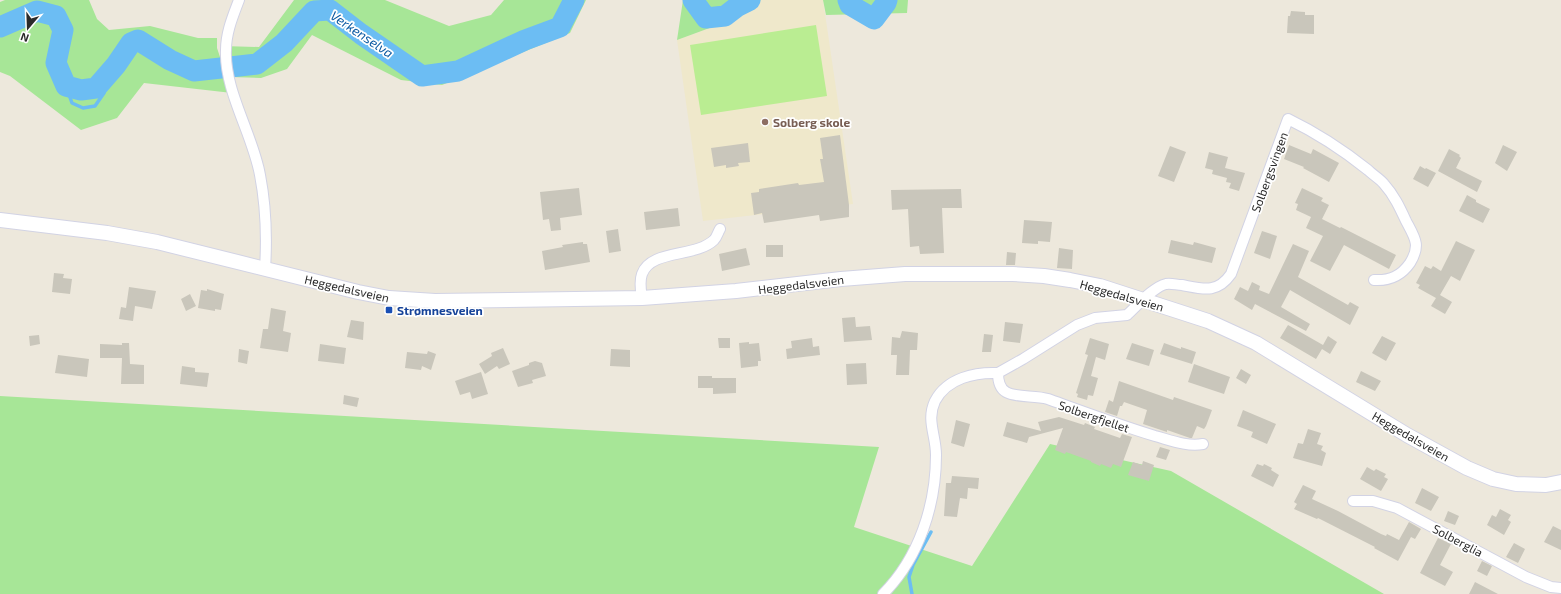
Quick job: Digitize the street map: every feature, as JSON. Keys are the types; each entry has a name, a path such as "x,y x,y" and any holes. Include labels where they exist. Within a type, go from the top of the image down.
{"main road":[{"name":"Heggedalsveien","path":"0,220 107,233 156,242 358,292 408,300 435,301 642,298 736,292 845,279 905,274 1044,276 1100,286 1208,321 1256,343 1388,424 1467,468 1493,479 1516,484 1546,484 1561,482"}],"street":[{"path":"239,0 227,37 227,64 234,94 247,127 260,174 267,232 265,269"},
{"name":"Solbergsvingen","path":"1143,300 1157,288 1166,284 1204,289 1215,288 1225,283 1232,274 1288,119 1314,132 1360,164 1384,184 1398,204 1416,241 1417,248 1404,272 1384,281 1374,280"},
{"path":"642,298 640,281 646,266 656,259 684,254 703,246 715,240 720,229"},
{"path":"883,594 896,580 910,558 927,518 934,487 936,453 930,416 940,393 950,384 965,377 982,372 998,373 1077,325 1094,318 1128,315 1143,300"},
{"name":"Solbergfjellet","path":"998,373 998,381 1003,390 1013,395 1028,395 1046,399 1113,423 1173,441 1192,445 1203,444"},
{"name":"Solberglia","path":"1353,501 1373,501 1397,508 1526,577 1551,587 1561,588"}],"shaded area":[{"name":"Solberg skole","path":"761,0 823,0 853,204 703,221 677,40 734,19"}],"green space":[{"path":"5,0 89,0 97,19 109,30 150,26 198,38 217,38 217,48 232,93 144,83 117,118 81,130 10,76 0,72 0,2"},
{"path":"294,0 385,0 449,26 491,15 504,0 586,0 570,33 442,85 401,80 312,35 287,69 261,78 230,77 222,46 259,47"},
{"path":"683,0 761,0 734,19 677,40"},
{"path":"823,0 908,0 907,13 826,15"},
{"path":"816,25 827,96 701,115 690,45"},
{"path":"0,396 879,447 854,527 972,566 1050,444 1171,471 1384,594 0,594"}],"building":[{"path":"1291,11 1305,12 1305,15 1314,15 1314,34 1287,33 1288,16 1290,16"},
{"path":"840,135 849,205 849,217 820,221 819,215 764,223 762,213 754,215 751,193 759,192 759,189 798,183 799,185 824,182 820,159 823,159 820,138"},
{"path":"748,143 750,162 738,163 739,166 726,168 726,165 714,167 711,148"},
{"path":"1289,145 1311,154 1313,149 1339,163 1329,182 1303,168 1304,167 1284,159"},
{"path":"1503,145 1517,152 1507,171 1495,163"},
{"path":"1170,146 1186,152 1174,182 1158,176"},
{"path":"1449,149 1460,155 1459,156 1461,158 1456,168 1482,181 1477,192 1438,171"},
{"path":"1209,152 1228,157 1225,168 1245,173 1239,191 1229,188 1231,183 1226,182 1227,178 1212,174 1213,170 1205,168"},
{"path":"1420,166 1436,173 1428,187 1413,179"},
{"path":"579,188 582,215 560,218 561,230 551,231 549,219 543,220 540,192"},
{"path":"1302,188 1323,198 1321,201 1329,205 1322,219 1396,255 1389,269 1344,245 1330,271 1310,261 1323,236 1306,228 1311,217 1296,210 1298,204 1295,203"},
{"path":"961,189 962,208 942,208 944,253 920,254 919,246 910,247 908,209 892,210 891,190"},
{"path":"1467,195 1476,200 1476,202 1490,209 1483,223 1459,211"},
{"path":"678,208 680,226 646,230 644,212"},
{"path":"1024,220 1052,222 1050,242 1038,241 1038,244 1022,243"},
{"path":"618,229 621,251 609,253 606,231"},
{"path":"1262,231 1277,236 1270,259 1254,253"},
{"path":"1171,240 1193,245 1194,242 1216,248 1212,263 1168,253"},
{"path":"1456,241 1475,250 1460,281 1451,276 1440,295 1452,302 1445,314 1431,306 1436,298 1418,288 1420,285 1416,283 1425,266 1431,269 1433,266 1441,271"},
{"path":"583,242 583,244 587,244 590,262 545,270 542,251 563,247 562,245"},
{"path":"1293,244 1309,251 1298,277 1348,305 1350,302 1359,307 1350,325 1290,290 1281,307 1310,324 1306,331 1255,304 1252,310 1234,299 1240,287 1248,291 1252,282 1260,286 1259,290 1269,294"},
{"path":"766,245 783,245 783,257 766,257"},
{"path":"746,248 750,265 722,271 719,254"},
{"path":"1059,248 1073,250 1072,269 1057,268"},
{"path":"1007,252 1016,253 1015,265 1006,265"},
{"path":"54,273 64,274 63,278 72,279 70,294 52,292"},
{"path":"129,287 156,291 152,309 135,306 133,321 119,319 121,307 126,308"},
{"path":"207,289 224,294 221,310 215,309 215,311 198,308 201,290 207,291"},
{"path":"190,294 196,306 186,311 181,299"},
{"path":"271,308 286,311 283,331 291,333 288,352 260,348 263,329 268,329"},
{"path":"855,317 856,327 870,326 872,340 844,342 842,318"},
{"path":"351,320 364,322 363,340 347,337"},
{"path":"1005,322 1023,324 1020,343 1003,341"},
{"path":"1288,325 1323,345 1328,336 1337,342 1330,354 1322,349 1316,359 1280,338"},
{"path":"902,331 918,333 917,350 910,350 909,375 896,375 897,355 891,355 892,337 900,338"},
{"path":"984,334 993,335 991,352 982,352"},
{"path":"39,335 40,344 30,346 29,336"},
{"path":"1382,336 1396,343 1386,361 1372,353"},
{"path":"718,338 730,338 730,348 719,348"},
{"path":"812,338 813,347 819,346 820,355 787,359 786,349 792,348 791,341"},
{"path":"1090,338 1109,344 1105,360 1096,357 1091,376 1098,378 1093,396 1088,395 1087,400 1077,397 1078,394 1076,393 1088,355 1085,354"},
{"path":"749,342 749,344 759,343 761,361 758,361 758,366 741,368 739,343"},
{"path":"122,343 129,343 130,364 144,365 144,384 121,384 122,358 100,358 100,344 122,345"},
{"path":"1132,343 1154,350 1149,366 1126,359"},
{"path":"1164,343 1196,352 1192,364 1160,354"},
{"path":"320,344 346,348 344,364 318,361"},
{"path":"503,348 510,364 499,369 497,366 485,374 479,364 492,356 491,353"},
{"path":"239,349 249,351 247,364 238,362"},
{"path":"611,349 630,350 630,367 610,366"},
{"path":"428,351 436,354 431,370 422,366 421,370 405,368 407,352 427,354"},
{"path":"58,355 89,359 87,377 55,373"},
{"path":"535,361 542,363 546,376 532,380 533,383 518,387 512,371 529,365 529,363"},
{"path":"866,363 867,384 847,385 846,364"},
{"path":"1194,364 1230,377 1224,394 1188,382"},
{"path":"182,366 195,368 195,372 209,373 207,387 180,384"},
{"path":"1241,369 1251,375 1246,384 1236,378"},
{"path":"1361,371 1381,381 1375,391 1356,382"},
{"path":"481,372 488,394 472,399 470,392 460,395 455,381"},
{"path":"698,376 712,376 712,378 736,378 736,393 713,394 713,388 698,388"},
{"path":"1119,381 1173,400 1174,397 1212,410 1206,426 1204,429 1197,426 1192,438 1190,438 1143,424 1147,410 1124,402 1122,406 1120,406 1117,416 1105,412 1109,400 1113,402"},
{"path":"344,395 359,398 357,407 343,404"},
{"path":"1243,410 1276,424 1267,444 1251,437 1253,432 1237,426"},
{"path":"1059,417 1084,425 1085,423 1095,427 1094,429 1120,438 1122,434 1132,437 1121,467 1113,464 1111,468 1101,464 1100,466 1066,452 1065,454 1055,450 1063,428 1029,437 1027,443 1003,436 1007,422 1041,431 1038,422"},
{"path":"956,420 970,424 964,447 951,443"},
{"path":"1308,429 1321,433 1317,444 1323,446 1321,450 1326,453 1322,466 1293,458 1298,443 1303,444"},
{"path":"1160,447 1170,450 1166,460 1156,457"},
{"path":"1143,461 1154,465 1149,481 1128,475 1133,462 1142,465"},
{"path":"1257,464 1263,466 1264,464 1272,468 1271,470 1279,475 1273,487 1251,476"},
{"path":"1367,467 1374,471 1376,469 1386,474 1384,477 1388,479 1381,491 1360,479"},
{"path":"952,476 979,478 978,489 968,488 967,499 960,498 957,517 944,516 946,483 951,483"},
{"path":"1303,485 1316,491 1312,499 1386,536 1387,534 1399,540 1409,522 1421,529 1415,539 1411,537 1398,561 1374,548 1375,547 1318,518 1317,519 1294,509 1297,504 1294,502"},
{"path":"1422,488 1439,497 1431,511 1415,503"},
{"path":"1500,509 1511,515 1508,520 1511,522 1504,535 1487,525 1492,515 1496,517"},
{"path":"1448,511 1459,516 1455,525 1444,521"},
{"path":"1553,526 1561,530 1561,550 1544,542"},
{"path":"1438,538 1451,544 1440,565 1453,572 1445,586 1420,573"},
{"path":"1514,543 1525,549 1518,563 1506,557"},
{"path":"1482,561 1492,566 1487,576 1477,571"},
{"path":"1475,582 1498,594 1469,594"}],"waterway":[{"name":"Verkenselva","path":"0,27 37,11 56,16 63,30 56,63 66,86 81,90 96,88 116,65 131,43 138,40 170,60 194,71 257,64 284,43 314,11 330,10 361,34 422,76 458,71 525,40 560,27 574,0"},
{"name":"Verkenselva","path":"693,0 706,18 725,16 738,6 750,0"},
{"name":"Verkenselva","path":"848,0 850,5 874,19 887,0"},
{"path":"66,86 72,103 83,108 95,106 104,93 104,78"},
{"path":"912,594 909,577 913,565 931,532"}],"place":[{"name":"Solberg skole","path":"765,122"},
{"name":"Strømnesveien","path":"389,310"}]}
